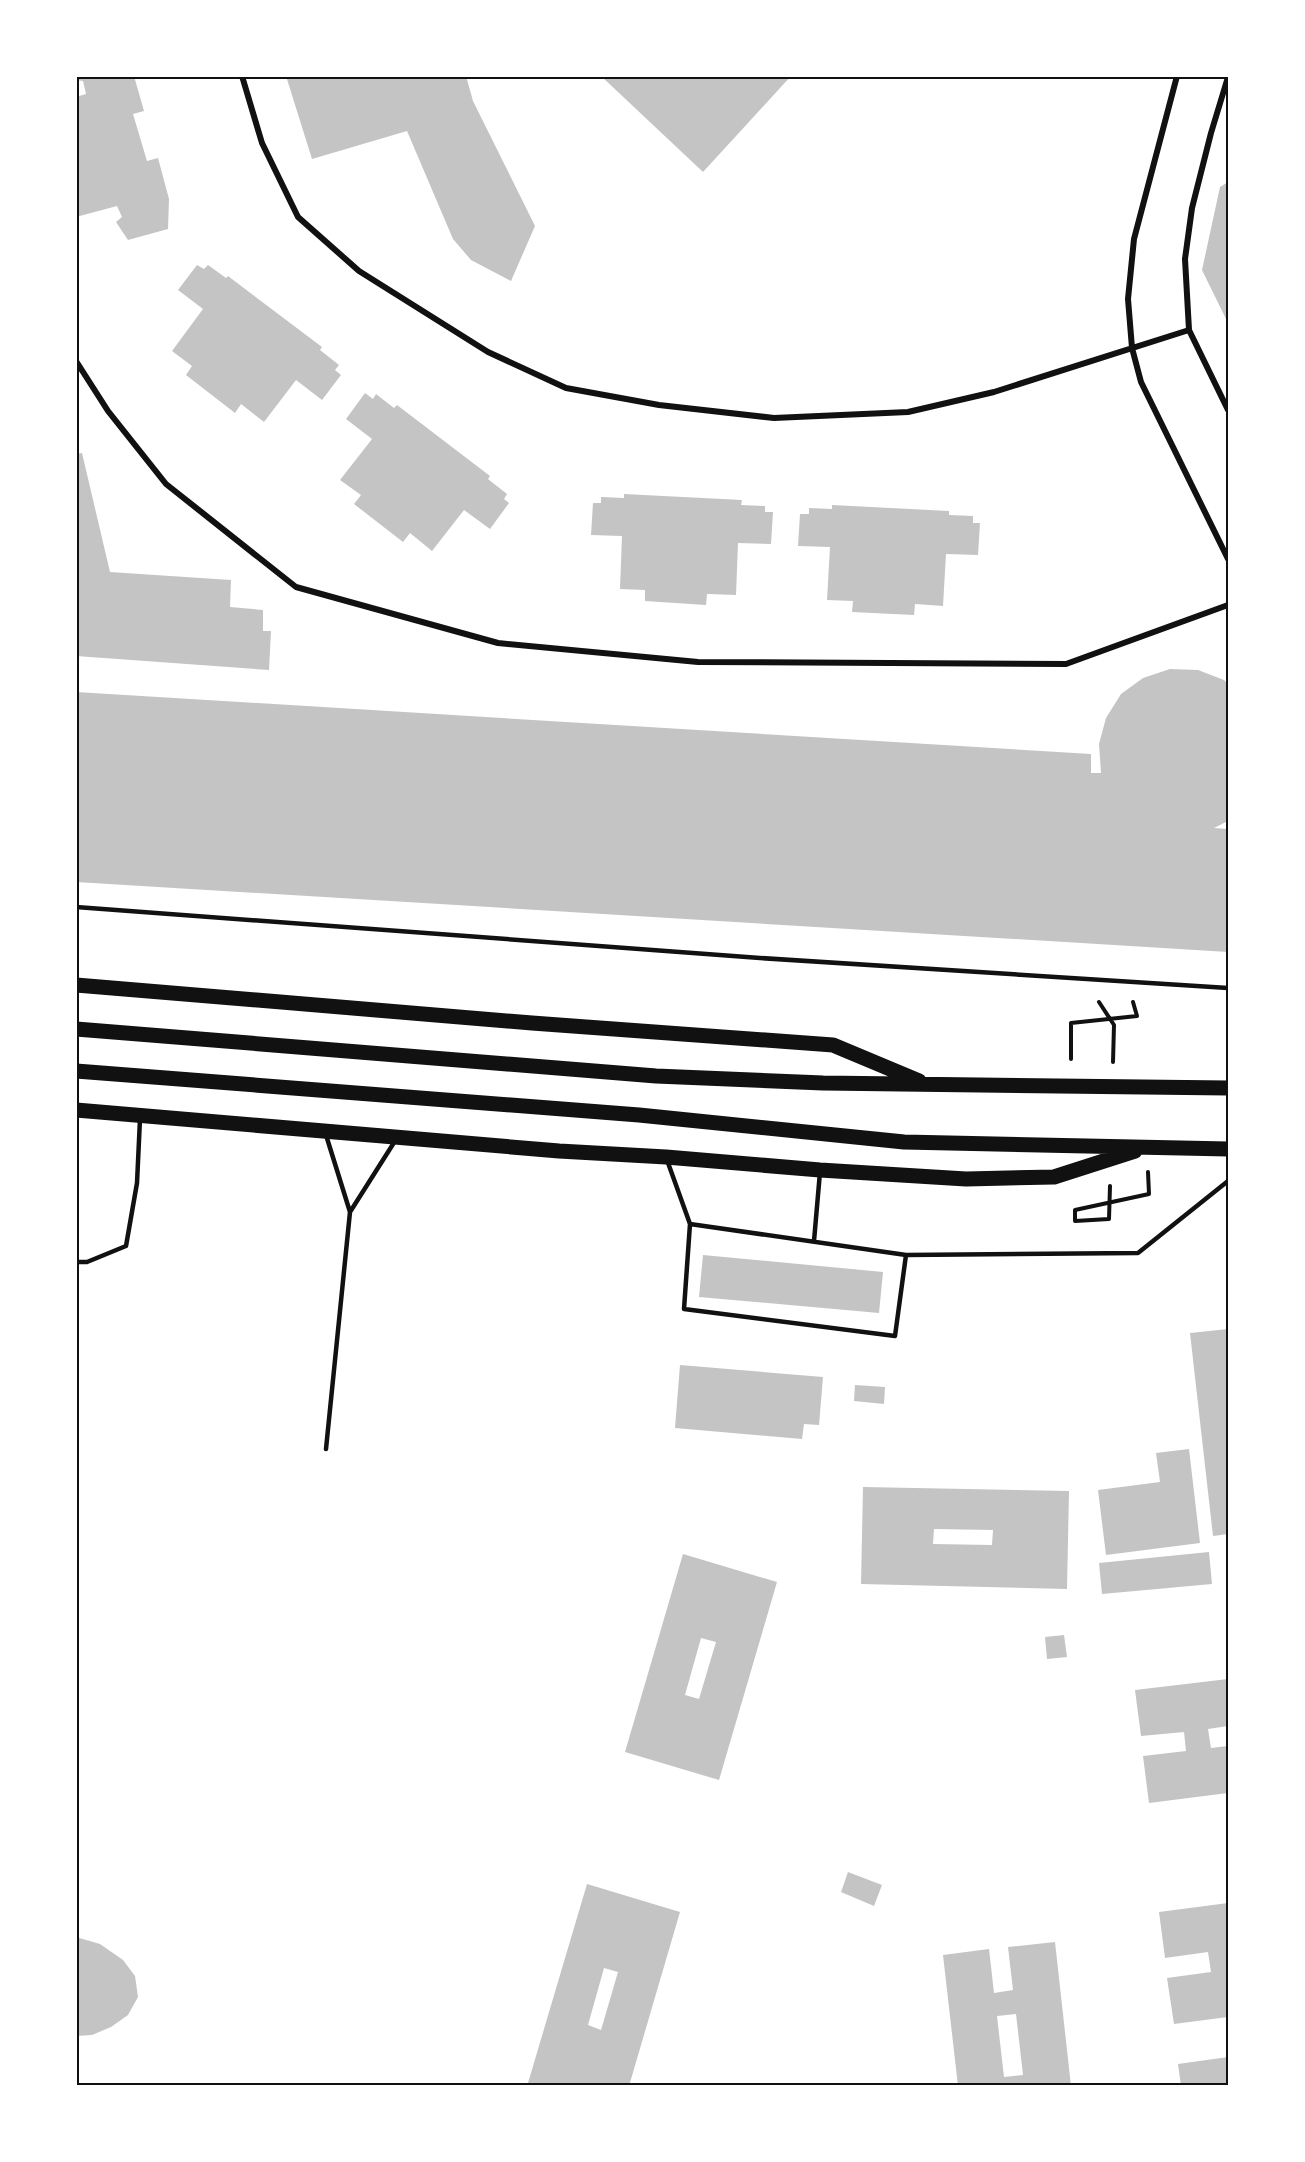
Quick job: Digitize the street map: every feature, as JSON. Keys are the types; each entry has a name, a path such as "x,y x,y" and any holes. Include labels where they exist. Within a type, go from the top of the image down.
{"main road":[{"path":"76,985 532,1023 833,1045 928,1085"},
{"path":"76,1029 656,1076 928,1085 1228,1088"},
{"path":"76,1071 639,1115 904,1142 1228,1149"},
{"path":"76,1110 559,1151 966,1179 1054,1177 1147,1148"}],"street":[{"path":"243,76 262,143 298,217 359,272 488,352 566,388 659,405 774,418 908,412 994,392 1189,330"},
{"path":"1177,76 1134,239 1128,298 1132,348 1141,382 1228,558"},
{"path":"1228,77 1192,208 1185,259 1189,330 1228,410"},
{"path":"76,361 108,411 166,484 297,587 498,643 698,662 1066,664 1228,604"}],"lane":[{"path":"76,907 760,958 1228,988"},
{"path":"76,1262 87,1262 126,1246 137,1184 140,1116"},
{"path":"325,1131 350,1212 327,1449"},
{"path":"350,1212 397,1138"},
{"path":"666,1157 690,1224 684,1309 895,1336 906,1255"},
{"path":"814,1241 820,1170"},
{"path":"690,1224 906,1255 1138,1253 1228,1182"}],"path":[{"path":"1071,1087 1071,1023 1137,1016 1132,998"},
{"path":"1098,1000 1109,999"},
{"path":"1109,1219 1075,1221 1075,1210 1149,1194"}],"building":[{"path":"76,76 134,76 144,111 133,114 147,161 158,158 169,199 168,229 128,240 116,222 122,217 117,206 76,217 76,97 86,94 83,81 76,80"},
{"path":"286,76 466,76 473,101 535,226 511,281 471,260 453,239 407,131 312,159"},
{"path":"601,76 791,76 703,172"},
{"path":"1228,182 1228,323 1202,270 1220,187"},
{"path":"197,265 204,269 208,265 226,278 228,276 322,347 320,350 339,365 335,370 341,375 322,400 296,380 264,422 241,404 235,413 186,375 192,366 172,351 203,309 178,290"},
{"path":"365,393 373,399 376,394 394,408 397,405 490,476 488,479 507,494 504,499 509,503 490,529 464,510 432,551 410,533 403,542 354,504 361,495 340,480 372,439 346,419"},
{"path":"82,453 110,572 231,580 230,607 263,610 263,631 271,631 269,670 76,656 76,454"},
{"path":"624,494 742,500 741,505 765,506 765,512 773,512 771,544 738,543 736,595 707,594 706,605 645,601 645,590 620,589 622,536 591,535 593,503 601,503 601,497 624,498"},
{"path":"832,505 949,511 949,515 973,516 973,523 980,523 978,555 946,554 943,606 915,604 914,615 852,612 853,601 827,600 830,547 798,546 800,514 809,514 809,508 832,509"},
{"path":"1170,669 1198,670 1224,680 1228,684 1228,821 1214,828 1228,829 1228,952 76,882 76,692 1091,754 1091,773 1101,773 1099,744 1106,718 1121,694 1143,678"},
{"path":"703,1255 883,1272 879,1313 699,1297"},
{"path":"1228,1329 1228,1534 1213,1536 1190,1333"},
{"path":"680,1365 823,1377 819,1425 804,1424 802,1439 675,1428"},
{"path":"855,1385 885,1387 884,1404 854,1401"},
{"path":"1189,1449 1200,1543 1106,1555 1098,1490 1160,1482 1156,1453"},
{"path":"863,1487 1069,1491 1067,1589 861,1584","holes":["934,1529 993,1530 992,1545 933,1544"]},
{"path":"1209,1552 1212,1584 1102,1594 1099,1563"},
{"path":"683,1554 777,1582 719,1780 625,1752","holes":["701,1638 716,1642 699,1699 685,1695"]},
{"path":"1064,1635 1067,1657 1047,1659 1045,1637"},
{"path":"1228,1679 1228,1726 1208,1729 1211,1748 1228,1746 1228,1793 1149,1803 1143,1756 1186,1751 1184,1732 1141,1736 1135,1690"},
{"path":"848,1872 882,1885 874,1906 841,1892"},
{"path":"587,1884 680,1912 629,2086 538,2086 528,2083","holes":["604,1968 618,1972 601,2030 588,2025"]},
{"path":"1228,1903 1228,2017 1174,2024 1167,1978 1211,1972 1208,1952 1165,1958 1159,1912"},
{"path":"76,1937 100,1944 123,1960 135,1976 138,1997 128,2015 111,2027 92,2035 76,2036"},
{"path":"1055,1942 1071,2086 958,2086 943,1955 989,1949 994,1993 1013,1990 1008,1947","holes":["1016,2014 1023,2075 1004,2077 997,2016"]},
{"path":"1228,2057 1228,2086 1181,2086 1178,2064"}]}
